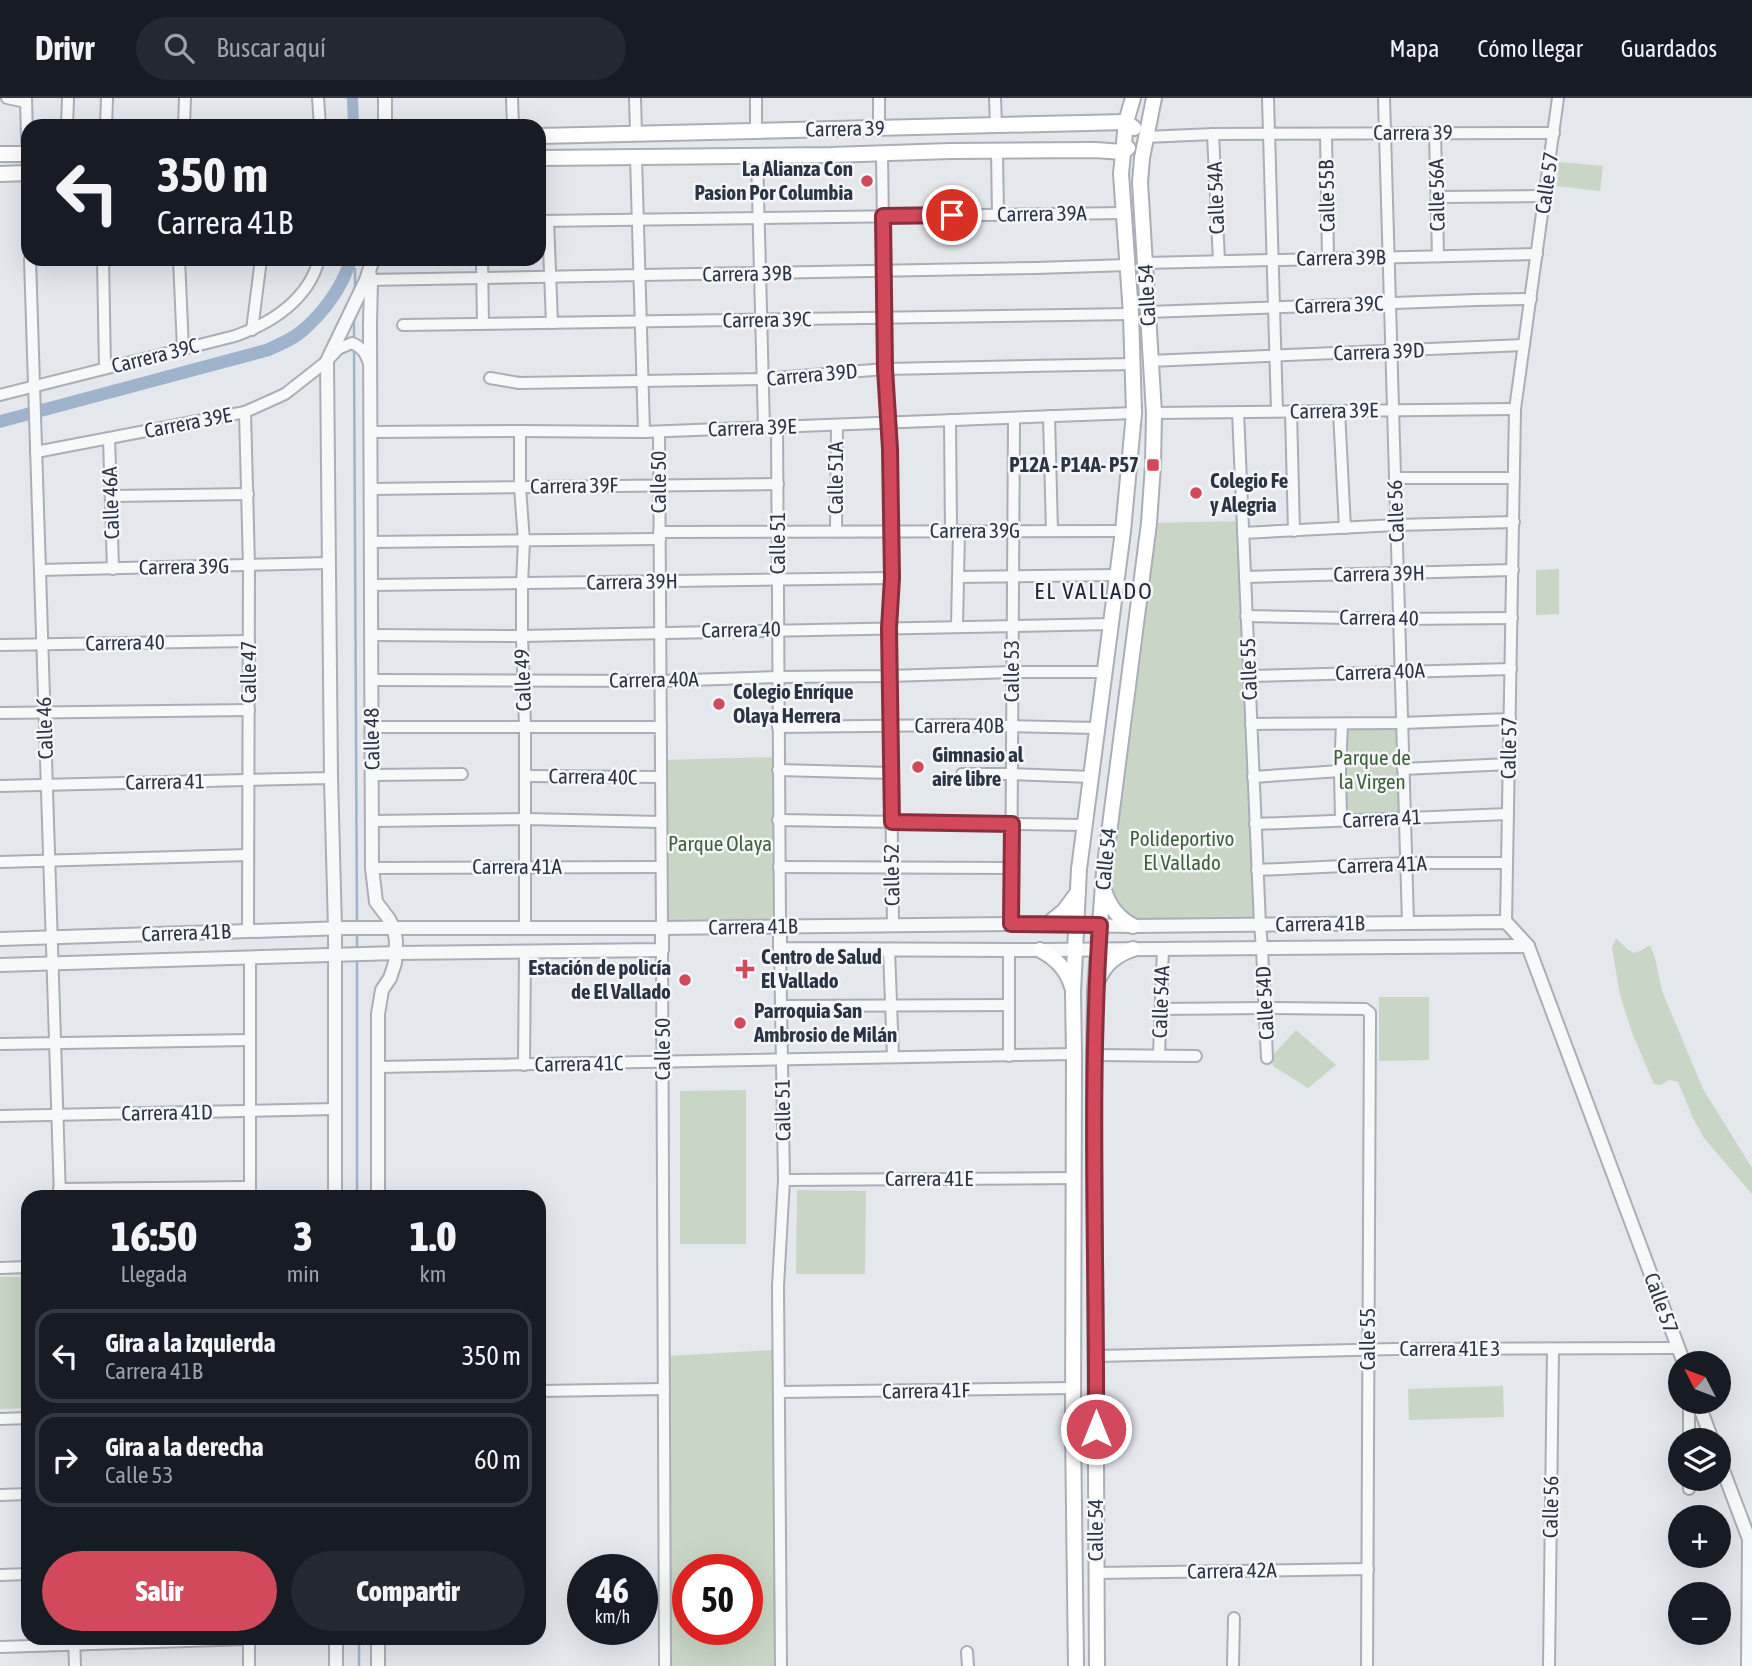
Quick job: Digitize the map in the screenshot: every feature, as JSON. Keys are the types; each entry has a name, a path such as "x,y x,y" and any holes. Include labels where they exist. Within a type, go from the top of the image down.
{"main road":[{"name":"Calle 54","path":"1075,1661 1073,992 1079,869 1123,531 1134,413 1132,314 1121,174 1126,122 1132,98"},
{"path":"1101,123 1119,117 1132,98"},
{"name":"Calle 54","path":"1098,1662 1095,990 1103,879 1149,523 1153,465 1154,413 1140,182 1154,98"},
{"name":"Carrera 39","path":"546,136 1126,122"},
{"path":"1123,152 1146,137 1126,122"},
{"path":"950,151 943,148 940,139 944,130 951,127"},
{"path":"909,153 917,149 921,140 919,132 912,128"},
{"path":"693,132 704,138 705,146 701,153 693,156"},
{"path":"727,155 719,149 718,140 730,132"},
{"path":"1095,150 1113,158 1121,174"},
{"name":"Carrera 39","path":"546,158 950,151 1123,152"},
{"path":"0,154 21,154"},
{"path":"0,174 21,173"},
{"path":"1079,869 1083,876 1090,879 1103,879 1110,906 1133,926"},
{"path":"1048,924 1064,911 1078,891"},
{"path":"1095,990 1109,962 1133,949"},
{"path":"1040,950 1061,965 1067,973 1073,992"}],"street":[{"path":"8,98 26,100 27,119"},
{"path":"66,119 68,98"},
{"path":"106,119 107,98"},
{"path":"184,119 185,98"},
{"path":"318,98 320,119"},
{"path":"385,98 385,119"},
{"path":"512,98 513,119"},
{"path":"635,98 636,134"},
{"path":"755,98 756,131"},
{"path":"878,98 879,129"},
{"path":"995,98 996,125"},
{"path":"1268,98 1277,411"},
{"name":"Calle 56","path":"1384,98 1408,923"},
{"name":"Calle 57","path":"1558,98 1515,409 1506,922 1528,946 1679,1351"},
{"name":"Calle 56A","path":"1435,133 1438,256"},
{"name":"Carrera 39","path":"1146,137 1213,134 1554,133"},
{"name":"Calle 54A","path":"1213,134 1219,261"},
{"name":"Calle 55B","path":"1326,134 1328,259"},
{"path":"997,151 998,215"},
{"name":"Calle 52","path":"882,153 885,369 890,422 892,578 889,628 893,925"},
{"path":"757,155 764,428"},
{"name":"Calle 50","path":"636,157 644,432"},
{"path":"1437,197 1545,196"},
{"name":"Carrera 39A","path":"546,221 1125,213"},
{"path":"546,237 551,277 552,323"},
{"name":"Carrera 39B","path":"1145,263 1537,254"},
{"name":"Carrera 39B","path":"370,273 484,278 1128,265"},
{"name":"Calle 46","path":"30,266 60,1190"},
{"path":"103,266 105,369"},
{"path":"179,266 183,349"},
{"path":"251,330 260,266"},
{"name":"Carrera 39C","path":"0,395 251,330 275,317 299,296 309,283 315,266"},
{"path":"483,266 483,324"},
{"name":"Calle 48","path":"335,1190 340,929 331,778 327,361 370,273"},
{"name":"Calle 48","path":"370,273 372,869 376,902 394,929 397,953 390,978 382,990 378,1014 378,1190"},
{"name":"Carrera 39C","path":"1148,312 1531,299"},
{"name":"Carrera 39C","path":"402,325 1132,314"},
{"name":"Carrera 39E","path":"36,452 245,412 285,394 338,349 352,344 359,346 370,365"},
{"name":"Carrera 39D","path":"1150,361 1524,345"},
{"name":"Carrera 39D","path":"490,378 519,383 763,379 885,369 1134,365"},
{"name":"Carrera 39E","path":"1154,413 1515,409"},
{"path":"1291,411 1294,531"},
{"path":"1339,411 1345,528"},
{"name":"Calle 47","path":"245,412 249,566 248,931"},
{"name":"Calle 55","path":"1238,412 1259,925"},
{"name":"Carrera 39E","path":"370,432 659,432 1134,413"},
{"path":"1049,416 1052,531"},
{"name":"Calle 53","path":"1011,924 1014,419"},
{"path":"950,420 958,577 957,626"},
{"name":"Calle 51A","path":"836,531 837,425"},
{"name":"Calle 51","path":"777,427 778,820 784,1180 778,1286 782,1666"},
{"name":"Calle 49","path":"520,431 524,541 522,636 526,776 525,928"},
{"name":"Calle 50","path":"659,432 665,1666"},
{"name":"Calle 46A","path":"109,438 113,569"},
{"path":"1395,478 1514,478"},
{"name":"Carrera 39F","path":"370,489 778,484"},
{"path":"111,496 248,494"},
{"path":"1243,533 1514,522"},
{"name":"Carrera 39G","path":"371,542 524,541 778,531 1123,531"},
{"name":"Carrera 39G","path":"40,570 329,563"},
{"name":"Carrera 39H","path":"1245,577 1513,570"},
{"path":"958,577 1117,575"},
{"name":"Carrera 39H","path":"371,585 892,578"},
{"name":"Carrera 40","path":"1246,616 1512,618"},
{"name":"Carrera 40","path":"372,635 522,636 1111,624"},
{"name":"Carrera 40","path":"0,645 249,641"},
{"name":"Carrera 40A","path":"1249,676 1511,669"},
{"name":"Carrera 40A","path":"371,680 660,681 1012,672 1105,673"},
{"path":"0,713 249,710"},
{"path":"1251,724 1510,719"},
{"name":"Carrera 40B","path":"778,727 957,724 1098,728"},
{"path":"1341,820 1342,724"},
{"path":"371,727 661,727"},
{"path":"1403,769 1509,764"},
{"path":"778,770 891,773"},
{"path":"1253,777 1340,771"},
{"path":"372,775 462,774"},
{"path":"962,774 1092,777"},
{"name":"Carrera 40C","path":"526,776 661,777"},
{"name":"Carrera 41","path":"0,786 331,778"},
{"name":"Carrera 41","path":"1255,824 1508,814"},
{"path":"372,821 526,819 661,822"},
{"path":"778,820 1084,825"},
{"path":"0,862 248,855"},
{"name":"Carrera 41A","path":"1257,870 1406,863 1507,863"},
{"name":"Carrera 41A","path":"372,869 661,867"},
{"path":"779,867 1011,868"},
{"name":"Carrera 41B","path":"0,939 340,929 1506,922"},
{"name":"Calle 54D","path":"1259,925 1268,1058"},
{"name":"Carrera 41B","path":"780,949 1076,950 1528,946"},
{"path":"889,949 893,1057"},
{"path":"1009,949 1009,1056"},
{"name":"Calle 54A","path":"1159,1055 1163,949"},
{"name":"Carrera 41B","path":"0,965 397,953 662,950"},
{"path":"524,1065 525,952"},
{"path":"250,959 250,1190"},
{"path":"781,1006 1009,1005"},
{"path":"1161,1009 1265,1007"},
{"name":"Calle 55","path":"1265,1007 1365,1009 1370,1013 1367,1666"},
{"path":"0,1044 250,1040"},
{"name":"Carrera 41C","path":"378,1067 1074,1054"},
{"path":"1094,1055 1196,1056"},
{"name":"Carrera 41D","path":"0,1116 335,1109"},
{"name":"Carrera 41E","path":"784,1180 1074,1178"},
{"path":"0,1268 21,1267"},
{"name":"Carrera 41E 3","path":"1096,1356 1368,1350 1678,1348"},
{"name":"Calle 56","path":"1549,1666 1553,1349"},
{"name":"Carrera 41F","path":"779,1392 1073,1388"},
{"path":"546,1391 664,1389"},
{"path":"0,1419 21,1418"},
{"path":"1731,1491 1750,1541 1747,1665"},
{"path":"0,1494 21,1494"},
{"name":"Carrera 42A","path":"1096,1573 1367,1569"},
{"path":"0,1574 21,1574"},
{"path":"1233,1666 1234,1618"},
{"path":"0,1647 30,1645"},
{"path":"74,1645 75,1666"},
{"path":"248,1666 249,1645"},
{"path":"336,1645 336,1666"},
{"path":"378,1645 378,1666"},
{"path":"967,1652 968,1666"}],"green space":[{"path":"1559,162 1603,166 1600,191 1557,186"},
{"name":"Polideportivo El Vallado","path":"1242,521 1260,925 1124,921 1104,872 1149,523"},
{"path":"1559,569 1559,614 1536,615 1536,570"},
{"name":"Parque de la Virgen","path":"1402,723 1405,817 1341,820 1342,724"},
{"name":"Parque Olaya","path":"778,757 780,926 662,928 661,760"},
{"path":"1616,938 1634,953 1650,945 1662,991 1703,1089 1752,1168 1752,1194 1704,1138 1678,1082 1669,1080 1661,1085 1654,1084 1633,1035 1620,995 1612,948"},
{"path":"1379,997 1429,997 1429,1060 1379,1061"},
{"path":"1296,1030 1336,1065 1308,1088 1273,1066 1271,1057"},
{"path":"746,1090 746,1244 680,1244 680,1091"},
{"path":"797,1190 866,1191 865,1274 796,1274"},
{"path":"0,1277 21,1277 21,1408 0,1409"},
{"path":"773,1350 775,1666 669,1666 667,1356"},
{"path":"1503,1386 1504,1417 1409,1420 1408,1389"}],"water":[{"path":"347,98 358,98 359,119 348,119"},
{"path":"355,266 343,292 313,330 288,348 270,356 0,428 0,415 265,344 280,337 303,322 318,306 341,268"}],"waterway":[{"path":"355,269 355,291"},
{"path":"354,318 354,340"},
{"path":"354,346 357,924"},
{"path":"357,931 357,949"},
{"path":"357,959 357,1190"},
{"path":"359,1645 359,1666"}],"place":[{"name":"La Alianza Con Pasion Por Columbia","path":"867,181"},
{"name":"P12A - P14A- P57","path":"1153,465"},
{"name":"Colegio Fe y Alegria","path":"1196,493"},
{"name":"Colegio Enríque Olaya Herrera","path":"719,704"},
{"name":"Gimnasio al aire libre","path":"918,767"},
{"name":"Centro de Salud El Vallado","path":"745,969"},
{"name":"Estación de policía de El Vallado","path":"685,980"},
{"name":"Parroquia San Ambrosio de Milán","path":"740,1023"}],"district":[{"name":"EL VALLADO","path":"1094,591"}],"route":[{"path":"952,215 883,216 885,369 890,422 892,822 1012,824 1011,924 1100,925 1094,1055 1096,1429"}]}
